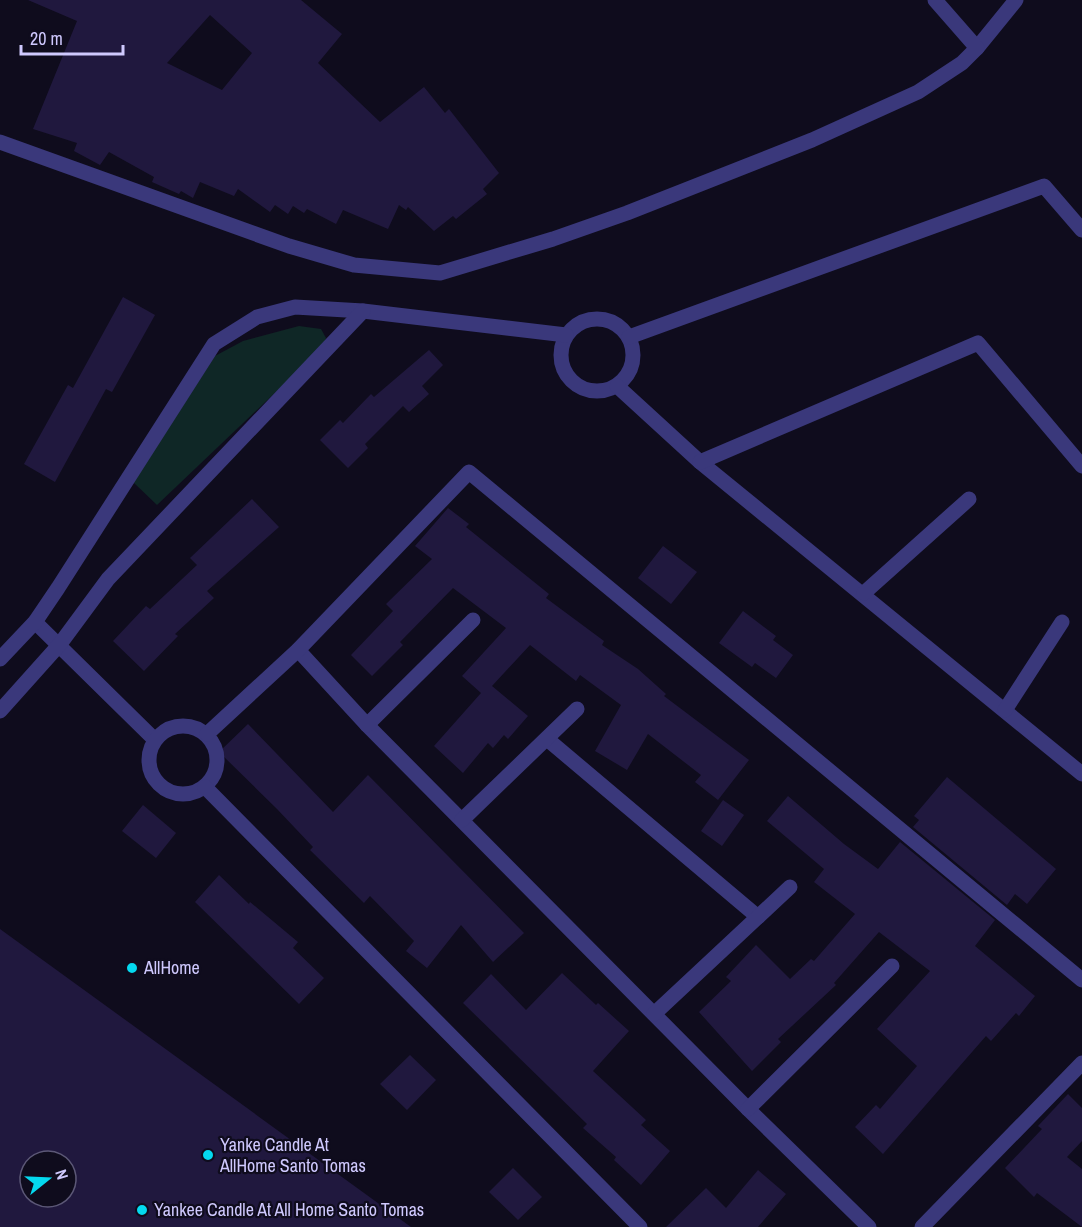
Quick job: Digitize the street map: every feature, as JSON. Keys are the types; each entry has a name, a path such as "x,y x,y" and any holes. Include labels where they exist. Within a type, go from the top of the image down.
{"street":[{"path":"935,0 977,48"},
{"path":"0,142 289,246 354,265 440,273 553,239 627,213 812,140 918,92 962,63 1016,0"},
{"path":"629,337 1044,186 1082,230"},
{"path":"0,659 35,622 214,344 257,316 295,307 363,311 566,335"},
{"path":"0,711 60,644 108,579 363,311"},
{"path":"597,319 616,323 629,337 634,354 629,373 617,387 598,393 579,388 565,374 560,354 566,335 579,323 597,319"},
{"path":"700,462 978,343 1082,466"},
{"path":"617,387 700,462 864,593 1082,774"},
{"path":"207,734 298,650 470,472 1082,980"},
{"path":"864,593 969,499"},
{"path":"367,725 473,620"},
{"path":"35,622 60,644 154,739"},
{"path":"1005,710 1062,622"},
{"path":"298,650 367,725 748,1109 869,1227"},
{"path":"462,820 577,709"},
{"path":"189,725 207,734 217,751 216,771 205,787 190,794 173,794 158,785 150,771 148,754 154,739 170,727 189,725"},
{"path":"547,739 758,917"},
{"path":"205,787 640,1227"},
{"path":"654,1014 790,887"},
{"path":"748,1109 892,966"},
{"path":"922,1227 1082,1063"}],"green space":[{"path":"299,326 321,329 326,338 323,347 157,505 133,482 215,356 243,341"}],"building":[{"path":"28,0 301,0 342,34 318,63 380,122 424,87 445,113 449,109 499,173 483,189 487,194 456,219 453,216 434,231 408,207 406,210 399,205 388,229 343,210 336,224 307,209 304,213 293,206 288,214 275,205 270,212 238,189 234,196 200,182 193,198 181,191 179,194 152,182 154,177 109,152 100,165 74,151 77,143 33,129 77,21","holes":["210,15 252,53 222,90 167,63"]},
{"path":"123,297 155,315 112,392 106,389 55,482 24,464 68,385 73,388"},
{"path":"429,350 443,365 422,386 429,394 409,412 403,406 365,444 368,448 348,468 320,440 340,420 343,423 371,394 374,397"},
{"path":"252,499 279,527 207,591 214,598 175,634 178,636 144,671 113,641 146,606 150,609 197,565 190,558"},
{"path":"448,508 469,524 466,527 549,594 546,598 604,641 602,645 638,669 666,694 664,696 749,760 718,800 695,782 701,775 648,734 627,770 595,751 621,705 580,675 576,681 530,645 492,686 528,716 508,739 504,735 493,748 488,743 463,773 434,746 481,693 462,676 506,628 453,588 400,642 403,645 372,676 351,655 393,611 386,604 432,559 415,546"},
{"path":"663,546 697,572 671,604 638,578"},
{"path":"743,611 776,636 773,640 793,655 776,678 755,663 752,667 719,643"},
{"path":"248,724 333,812 368,775 524,933 493,962 461,925 427,968 406,951 414,941 370,896 364,903 310,850 313,847 277,809 219,752"},
{"path":"947,777 1056,869 1027,904 1015,894 1007,905 913,827 919,820 914,816"},
{"path":"788,796 844,844 878,869 900,842 995,920 975,946 1035,996 1019,1016 1016,1013 991,1041 986,1036 883,1154 855,1127 876,1105 880,1109 917,1066 877,1029 930,971 879,932 834,983 836,985 778,1039 781,1042 752,1071 699,1012 731,981 726,977 756,945 790,979 811,959 814,961 855,914 814,882 824,869 767,821"},
{"path":"723,800 744,815 722,846 701,831"},
{"path":"143,805 176,833 156,858 122,831"},
{"path":"219,875 249,904 250,902 298,942 293,948 324,978 299,1004 195,902"},
{"path":"0,929 411,1227 0,1227"},
{"path":"562,973 596,1005 598,1003 629,1031 593,1071 646,1120 641,1125 670,1151 641,1185 614,1160 616,1157 583,1128 587,1124 463,1003 491,974 526,1010"},
{"path":"410,1055 436,1080 407,1110 380,1084"},
{"path":"1068,1094 1082,1108 1082,1141 1067,1157 1082,1169 1082,1227 1037,1193 1034,1197 1005,1168 1042,1129 1038,1126"},
{"path":"513,1168 542,1197 518,1220 489,1192"},
{"path":"758,1170 786,1194 758,1227 666,1227 706,1188 726,1208"}],"place":[{"name":"AllHome","path":"132,968"},
{"name":"Yanke Candle At AllHome Santo Tomas","path":"208,1155"},
{"name":"Yankee Candle At All Home Santo Tomas","path":"142,1210"}]}
